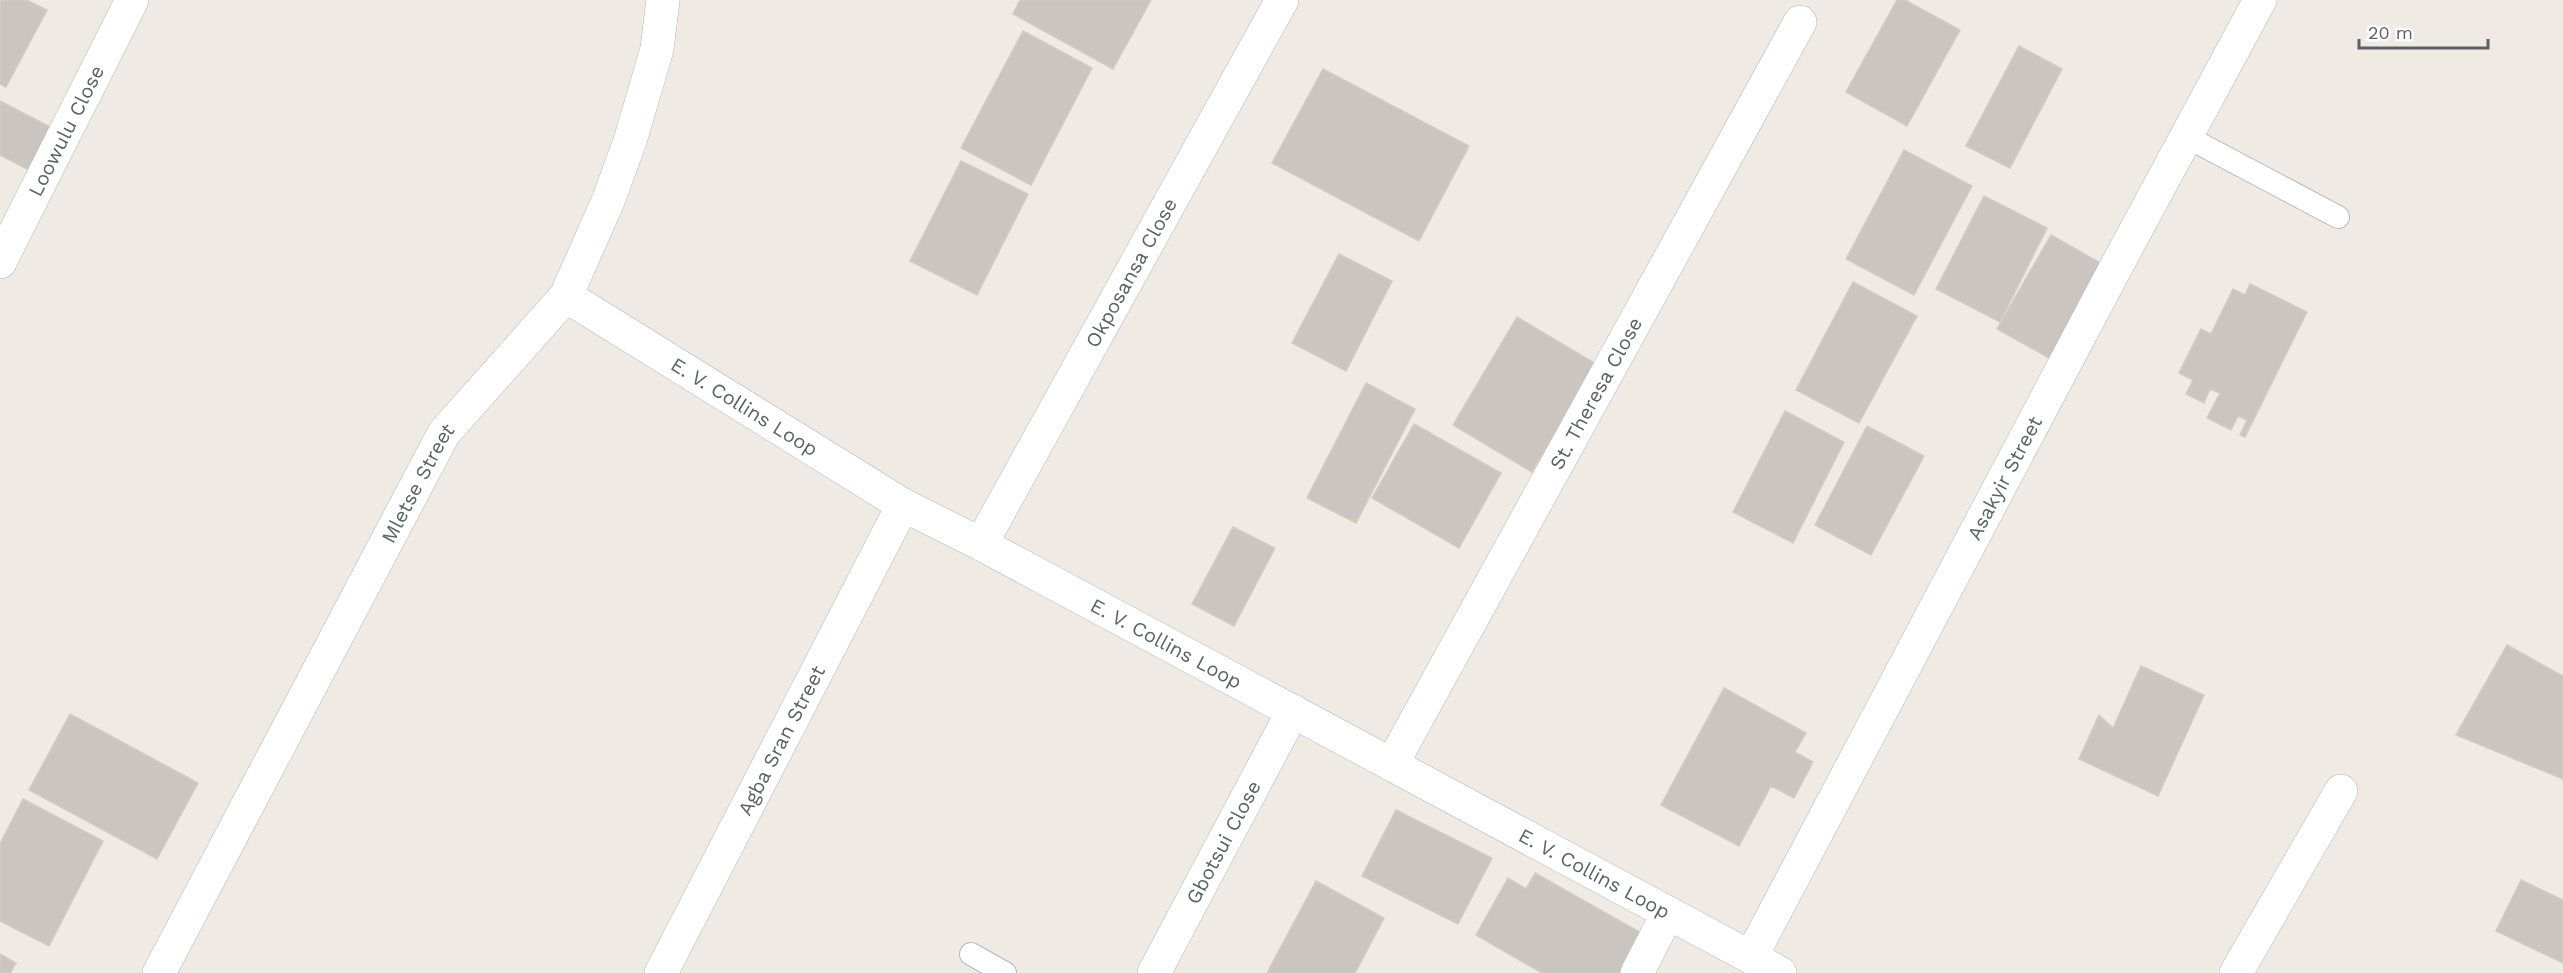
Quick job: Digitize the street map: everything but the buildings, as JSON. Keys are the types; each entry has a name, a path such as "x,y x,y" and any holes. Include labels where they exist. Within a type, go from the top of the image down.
{"street":[{"name":"Loowulu Close","path":"0,262 132,0"},
{"name":"Mletse Street","path":"159,973 444,433 566,296 608,201 630,141 657,49 663,0"},
{"name":"Okposansa Close","path":"981,544 1282,0"},
{"name":"Asakyir Street","path":"1751,957 2260,0"},
{"name":"St. Theresa Close","path":"1392,764 1800,22"},
{"name":"E. V. Collins Loop","path":"566,296 903,506 981,544 1780,973"},
{"name":"Agba Sran Street","path":"661,973 903,506"},
{"name":"Gbotsui Close","path":"1155,973 1293,711"},
{"path":"2236,973 2341,791"},
{"path":"1637,973 1668,913"}],"lane":[{"path":"2187,137 2338,217"},
{"path":"971,954 1005,973"}]}
